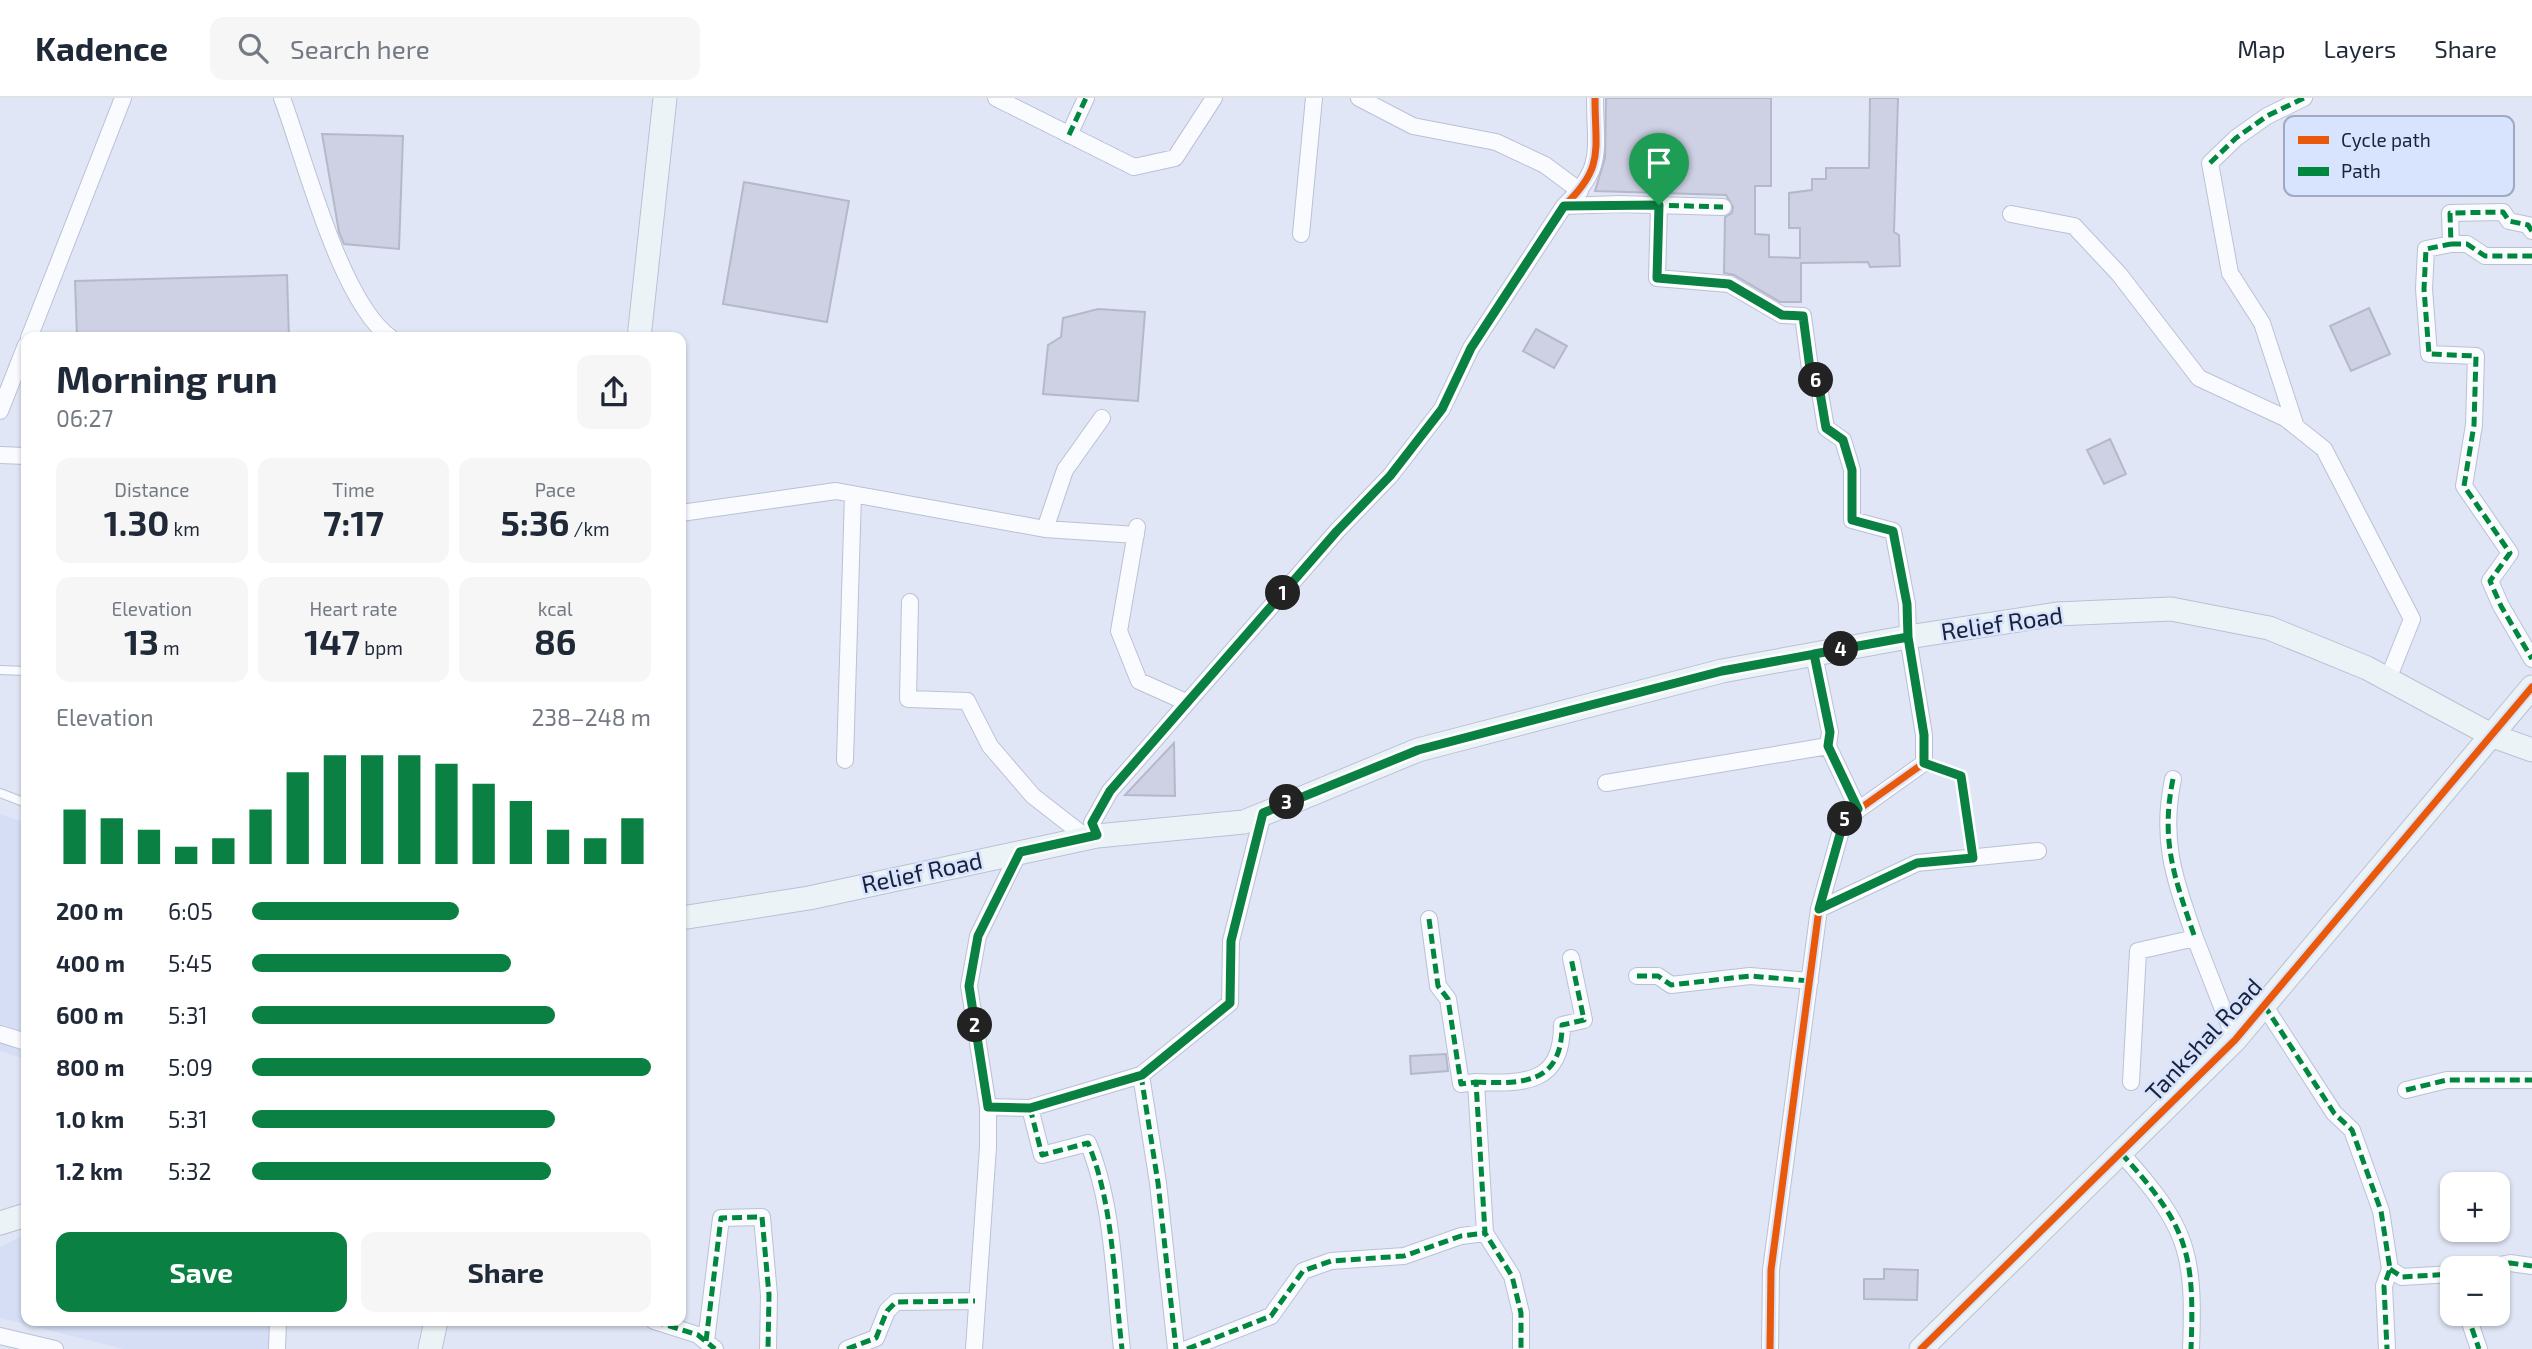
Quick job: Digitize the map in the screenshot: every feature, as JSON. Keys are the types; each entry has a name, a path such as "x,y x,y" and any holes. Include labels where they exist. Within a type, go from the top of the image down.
{"main road":[{"path":"640,332 665,98"},
{"name":"Relief Road","path":"686,917 809,898 1092,837 1244,822 1418,750 1722,671 1908,637 2057,614 2171,609 2269,628 2388,680 2493,736 2532,750"},
{"name":"Tankshal Road","path":"1921,1349 2235,1040 2532,687"},
{"path":"0,1223 21,1217"},
{"path":"430,1349 435,1326"}],"street":[{"path":"31,332 123,98"},
{"path":"282,98 343,272 377,328 383,332"},
{"path":"996,98 1134,167 1175,158 1213,98"},
{"path":"1069,135 1086,98"},
{"path":"1301,234 1314,98"},
{"path":"1359,98 1413,126 1496,142 1545,165 1580,191"},
{"path":"1092,837 1092,823 1110,791 1337,531 1390,476 1442,409 1471,348 1564,206 1580,191 1595,169 1595,98"},
{"path":"2296,427 2262,323 2230,272 2210,163 2256,123 2304,98"},
{"path":"1659,205 1657,278 1729,284 1782,315 1803,316 1811,376 1818,381 1826,428 1843,440 1852,470 1852,520 1893,531 1907,604 1908,637 1924,735 1924,763 1844,820 1819,909 1771,1270 1770,1349"},
{"path":"1564,206 1723,207"},
{"path":"2451,244 2450,213 2503,212 2509,221 2528,225 2532,231"},
{"path":"2011,214 2074,226 2119,274 2199,379 2285,418 2324,449 2412,619 2388,680"},
{"path":"2532,256 2485,256 2467,244 2426,249 2424,289 2429,354 2476,356 2474,425 2464,486 2510,553 2490,582 2532,659"},
{"path":"0,411 21,358"},
{"path":"1045,529 1065,470 1102,418"},
{"path":"0,456 21,456"},
{"path":"686,512 836,491 1045,529 1136,529 1119,631 1139,681 1186,702"},
{"path":"845,760 853,494"},
{"path":"911,602 908,699 967,701 990,747 1033,796 1092,837"},
{"path":"1814,654 1830,732 1828,746 1858,809"},
{"path":"1606,783 1828,746"},
{"path":"2173,779 2166,837 2176,882 2235,1040"},
{"path":"988,1107 1030,1108 1142,1075 1230,1003 1231,941 1263,813"},
{"path":"974,1349 975,1301 988,1147 988,1107 969,986 978,936 1020,852"},
{"path":"1819,909 1917,863 2038,852"},
{"path":"1429,919 1438,986 1448,999 1461,1084 1520,1084 1550,1068 1562,1051 1562,1025 1584,1020 1571,958"},
{"path":"2131,1082 2138,951 2195,938"},
{"path":"1637,976 1658,976 1671,985 1750,976 1810,981"},
{"path":"2264,1005 2334,1114 2352,1130 2381,1211 2390,1269 2384,1286 2387,1349"},
{"path":"0,1034 21,1040"},
{"path":"1142,1075 1158,1183 1176,1349"},
{"path":"2406,1090 2447,1080 2532,1080"},
{"path":"1476,1082 1485,1233 1512,1276 1521,1313 1521,1349"},
{"path":"1030,1108 1042,1155 1088,1143 1096,1163 1106,1206 1122,1349"},
{"path":"2121,1153 2158,1195 2176,1224 2188,1255 2193,1297 2191,1349"},
{"path":"710,1345 722,1219 762,1217 769,1295 768,1349"},
{"path":"1187,1349 1272,1317 1303,1271 1331,1261 1404,1256 1461,1236 1485,1233"},
{"path":"2510,1262 2532,1266"},
{"path":"2390,1269 2402,1277 2440,1275"},
{"path":"847,1349 876,1338 887,1311 896,1302 975,1301"},
{"path":"277,1349 278,1326"},
{"path":"670,1326 698,1335 710,1345"},
{"path":"2471,1326 2479,1349"},
{"path":"0,1336 55,1349"}],"lane":[{"path":"0,670 21,671"},
{"path":"0,793 21,801"}],"path":[{"path":"1924,763 1961,776 1973,858"}],"shaded area":[{"path":"0,814 21,821 21,1057 0,1051"},
{"path":"21,1236 21,1323 0,1318 0,1247"},
{"path":"32,1326 270,1326 269,1349 124,1349"}],"building":[{"path":"1606,98 1771,98 1771,186 1755,186 1755,234 1769,235 1769,257 1800,258 1800,228 1789,228 1789,193 1812,190 1812,179 1826,179 1826,168 1869,168 1870,98 1898,98 1894,232 1899,235 1900,266 1870,267 1868,262 1801,263 1801,302 1780,302 1734,275 1724,273 1725,217 1732,213 1733,207 1726,195 1595,191 1605,158"},
{"path":"322,134 403,136 399,249 344,244 339,232"},
{"path":"744,182 849,201 827,322 723,304"},
{"path":"287,275 289,332 77,332 75,281"},
{"path":"2369,308 2390,354 2351,371 2330,326"},
{"path":"1098,309 1145,312 1138,401 1043,394 1048,345 1061,337 1063,318"},
{"path":"1536,329 1567,346 1554,368 1523,351"},
{"path":"2110,439 2126,474 2104,484 2087,450"},
{"path":"1174,743 1175,796 1125,795"},
{"path":"1446,1054 1448,1071 1411,1074 1410,1056"},
{"path":"1884,1269 1918,1270 1917,1300 1864,1299 1864,1279 1884,1279"}],"marked path":[{"path":"1069,135 1086,98"},
{"path":"2210,163 2236,138 2267,116 2304,98"},
{"path":"1564,206 1619,204 1723,207"},
{"path":"2532,231 2528,225 2509,221 2503,212 2450,213 2451,244 2426,249 2424,289 2429,354 2476,356 2474,425 2464,486 2510,553 2490,581 2501,606 2532,659"},
{"path":"2451,244 2467,244 2485,256 2532,256"},
{"path":"2173,779 2169,802 2169,841 2181,897 2195,938"},
{"path":"988,1107 1030,1108 1141,1075 1230,1003 1231,941 1263,813"},
{"path":"1429,919 1438,986 1448,999 1461,1084 1476,1082 1485,1233 1512,1276 1521,1313 1521,1349"},
{"path":"1476,1082 1524,1080 1537,1076 1555,1059 1562,1025 1584,1020 1571,958"},
{"path":"1637,976 1658,976 1671,985 1750,976 1810,981"},
{"path":"2264,1005 2334,1113 2352,1130 2381,1211 2390,1269 2384,1286 2387,1349"},
{"path":"1141,1075 1158,1183 1176,1349"},
{"path":"2406,1090 2447,1080 2532,1080"},
{"path":"1030,1108 1042,1155 1088,1143 1097,1167 1108,1218 1122,1349"},
{"path":"2121,1153 2160,1201 2182,1242 2191,1287 2191,1349"},
{"path":"706,1341 721,1218 762,1217 769,1295 768,1349"},
{"path":"1187,1349 1271,1316 1303,1271 1331,1261 1404,1256 1461,1236 1485,1233"},
{"path":"2510,1263 2532,1266"},
{"path":"2390,1269 2402,1277 2440,1275"},
{"path":"847,1349 876,1338 887,1311 896,1302 975,1301"},
{"path":"670,1326 698,1335 715,1349"},
{"path":"2471,1326 2479,1349"}],"cycle path":[{"path":"1097,836 1092,823 1110,791 1337,531 1390,476 1442,409 1471,348 1564,206 1592,169 1596,145 1595,98"},
{"path":"1659,205 1657,278 1729,284 1782,315 1803,316 1811,376 1818,381 1826,428 1843,440 1852,470 1852,520 1893,531 1907,604 1908,637 1924,735 1924,763 1844,820 1819,909 1771,1270 1770,1349"},
{"path":"1921,1349 2235,1040 2532,687"}],"route":[{"path":"1659,205 1564,206 1471,348 1442,409 1390,476 1337,531 1144,749 1110,791 1092,823 1097,835 1020,852 978,936 969,986 988,1107 1020,1110 1030,1108 1142,1075 1230,1003 1231,941 1263,813 1418,750 1722,671 1908,637 1924,735 1924,763 1961,776 1973,858 1917,863 1819,909 1844,820 1858,809 1828,746 1830,732 1814,654 1908,637 1907,604 1893,531 1873,523 1852,520 1852,470 1843,440 1826,428 1818,381 1811,376 1803,316 1782,315 1729,284 1657,278 1659,205"}]}
